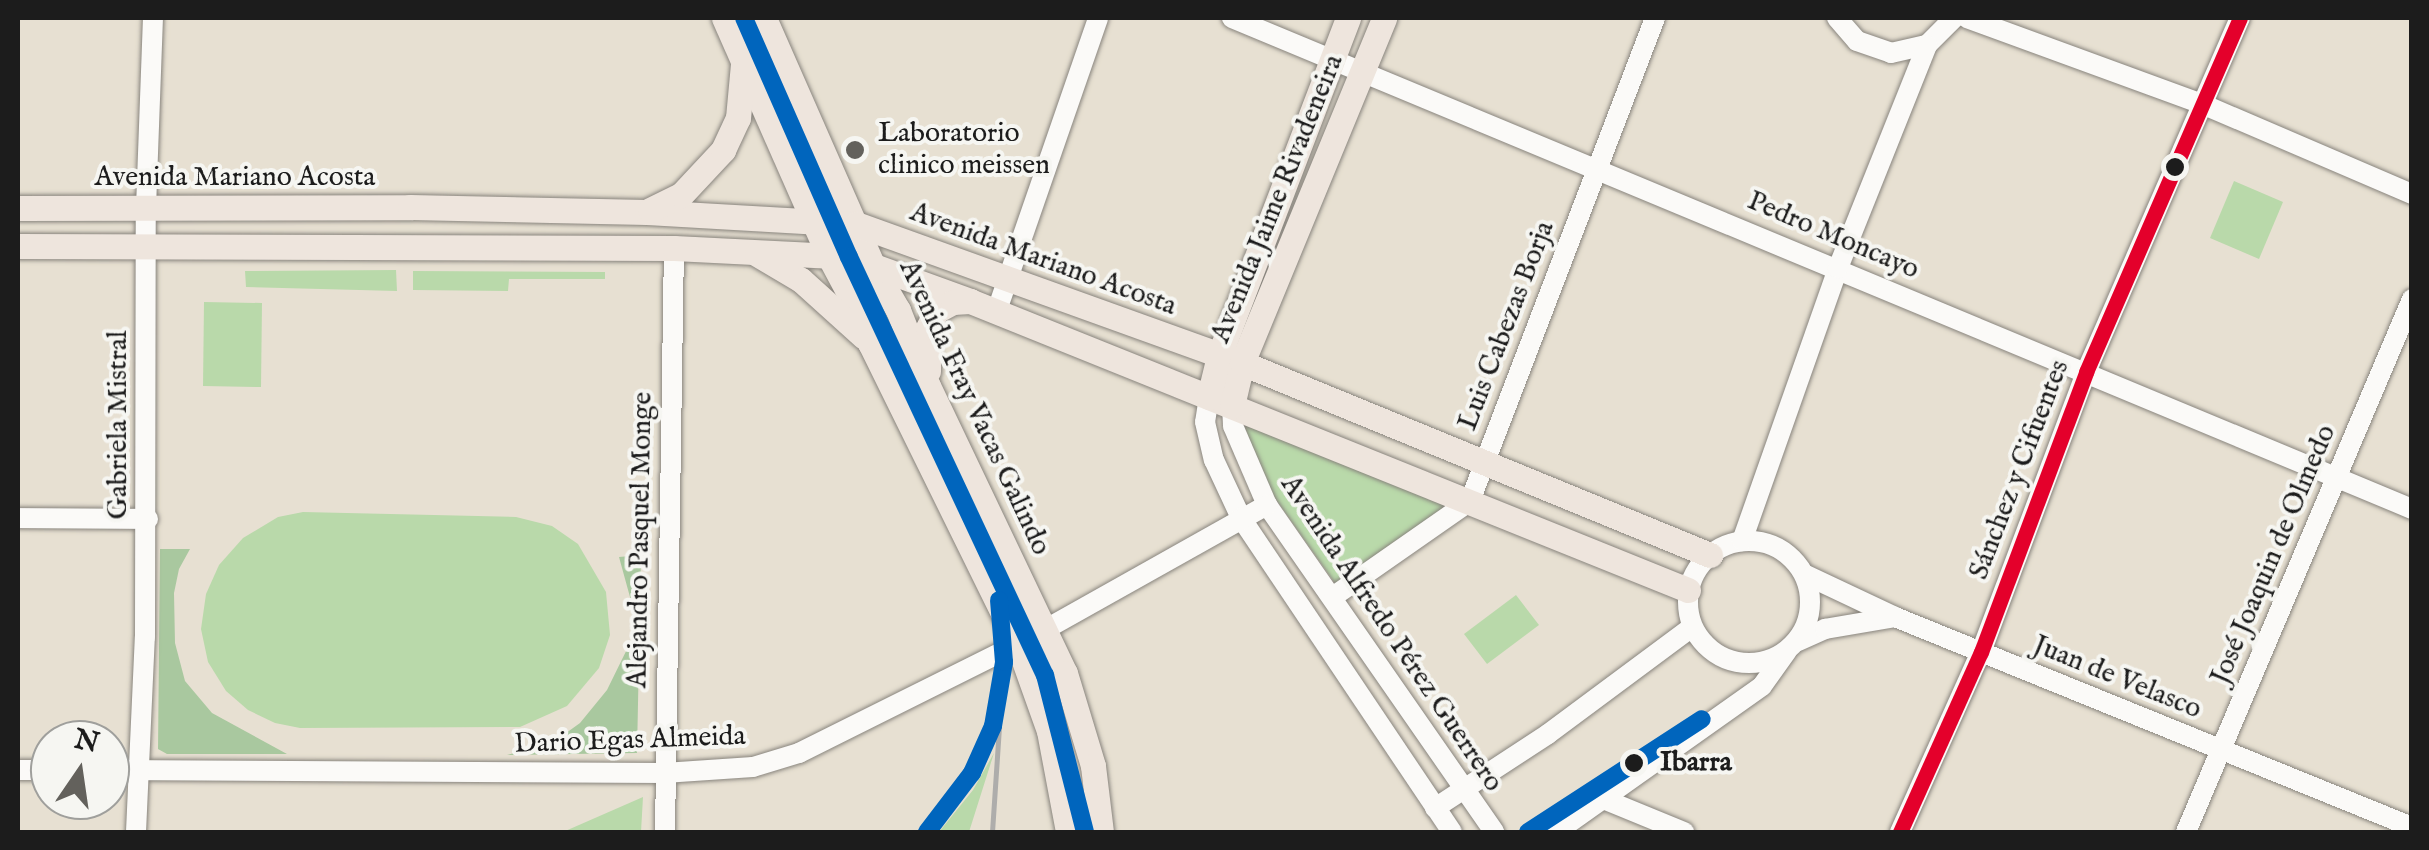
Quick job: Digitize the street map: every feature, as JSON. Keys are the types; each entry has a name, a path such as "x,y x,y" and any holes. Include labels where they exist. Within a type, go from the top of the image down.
{"main road":[{"path":"724,18 817,219 828,254 864,321 870,344 1018,644 1049,731 1068,832"},
{"name":"Avenida Fray Vacas Galindo","path":"764,18 874,268 898,310 928,386 1065,673 1093,766 1101,832"},
{"name":"Avenida Jaime Rivadeneira","path":"1220,402 1348,18"},
{"name":"Avenida Jaime Rivadeneira","path":"1231,360 1384,18"},
{"path":"648,212 681,195 722,150 738,118 743,64"},
{"name":"Avenida Mariano Acosta","path":"18,208 648,212 856,224 1231,360 1710,555"},
{"path":"18,246 674,248 828,254 970,301 1688,590"},
{"path":"752,251 800,280 870,344"},
{"path":"928,386 928,328 936,311 953,302 970,301"}],"street":[{"name":"Gabriela Mistral","path":"136,832 148,518 145,247 153,18"},
{"path":"996,312 1098,18"},
{"name":"Pedro Moncayo","path":"1232,18 1331,61 1364,69 2412,509"},
{"name":"Luis Cabezas Borja","path":"1470,501 1656,18"},
{"path":"1837,18 1857,41 1873,49 1910,52 1927,45 1954,18"},
{"path":"1967,18 2202,104 2412,194"},
{"name":"Sánchez y Cifuentes","path":"1900,832 1981,652 2086,372 2240,18"},
{"path":"1742,541 1838,268 1927,45"},
{"name":"Alejandro Pasquel Monge","path":"665,832 674,248"},
{"name":"José Joaquin de Olmedo","path":"2186,832 2412,299"},
{"name":"Avenida Alfredo Pérez Guerrero","path":"1452,832 1241,518 1214,460 1206,422 1220,402 1267,505 1334,596 1494,832"},
{"path":"1334,596 1470,501"},
{"name":"Dario Egas Almeida","path":"130,771 664,773 754,767 798,753 1018,644 1267,505"},
{"path":"18,518 148,518"},
{"path":"1556,832 1762,686 1792,646 1811,609 1804,574 1778,548 1742,541 1710,555 1696,571 1688,590 1692,627 1717,655 1735,662 1772,659 1792,646 1824,629 1896,617"},
{"name":"Juan de Velasco","path":"1804,574 1896,617 2412,828"},
{"path":"1435,808 1692,627"},
{"path":"1601,798 1684,832"}],"green space":[{"path":"2234,181 2283,202 2259,259 2210,238"},
{"path":"396,270 397,291 246,287 245,271"},
{"path":"413,271 605,272 605,279 509,279 508,291 413,290"},
{"path":"204,302 262,303 261,387 203,386"},
{"path":"1242,419 1449,507 1337,586 1265,484"},
{"path":"303,512 516,517 552,526 578,544 606,592 610,635 599,668 567,706 520,727 300,728 275,723 248,710 226,691 208,662 201,629 206,594 219,565 243,538 278,517"},
{"path":"160,549 190,549 179,569 174,593 175,643 185,681 212,713 287,754 167,754 158,749"},
{"path":"641,555 637,753 507,755 555,741 580,723 607,690 633,637 633,608 619,557"},
{"path":"1516,595 1539,625 1487,664 1464,634"},
{"path":"994,753 969,832 939,832 973,790"},
{"path":"643,797 641,832 563,832"}],"railway":[{"path":"927,832 972,773 993,726 1004,662 997,572"},
{"path":"1528,832 1702,719"},
{"path":"992,832 999,726"}],"transit line":[{"path":"744,18 849,257 1045,675 1085,832"},
{"path":"1900,832 1981,652 2086,372 2240,18"},
{"path":"927,832 972,773 993,726 1004,662 999,600"},
{"path":"1528,832 1702,719"}],"place":[{"name":"Laboratorio clinico meissen","path":"855,150"},
{"name":"Ibarra","path":"1634,763"}]}
